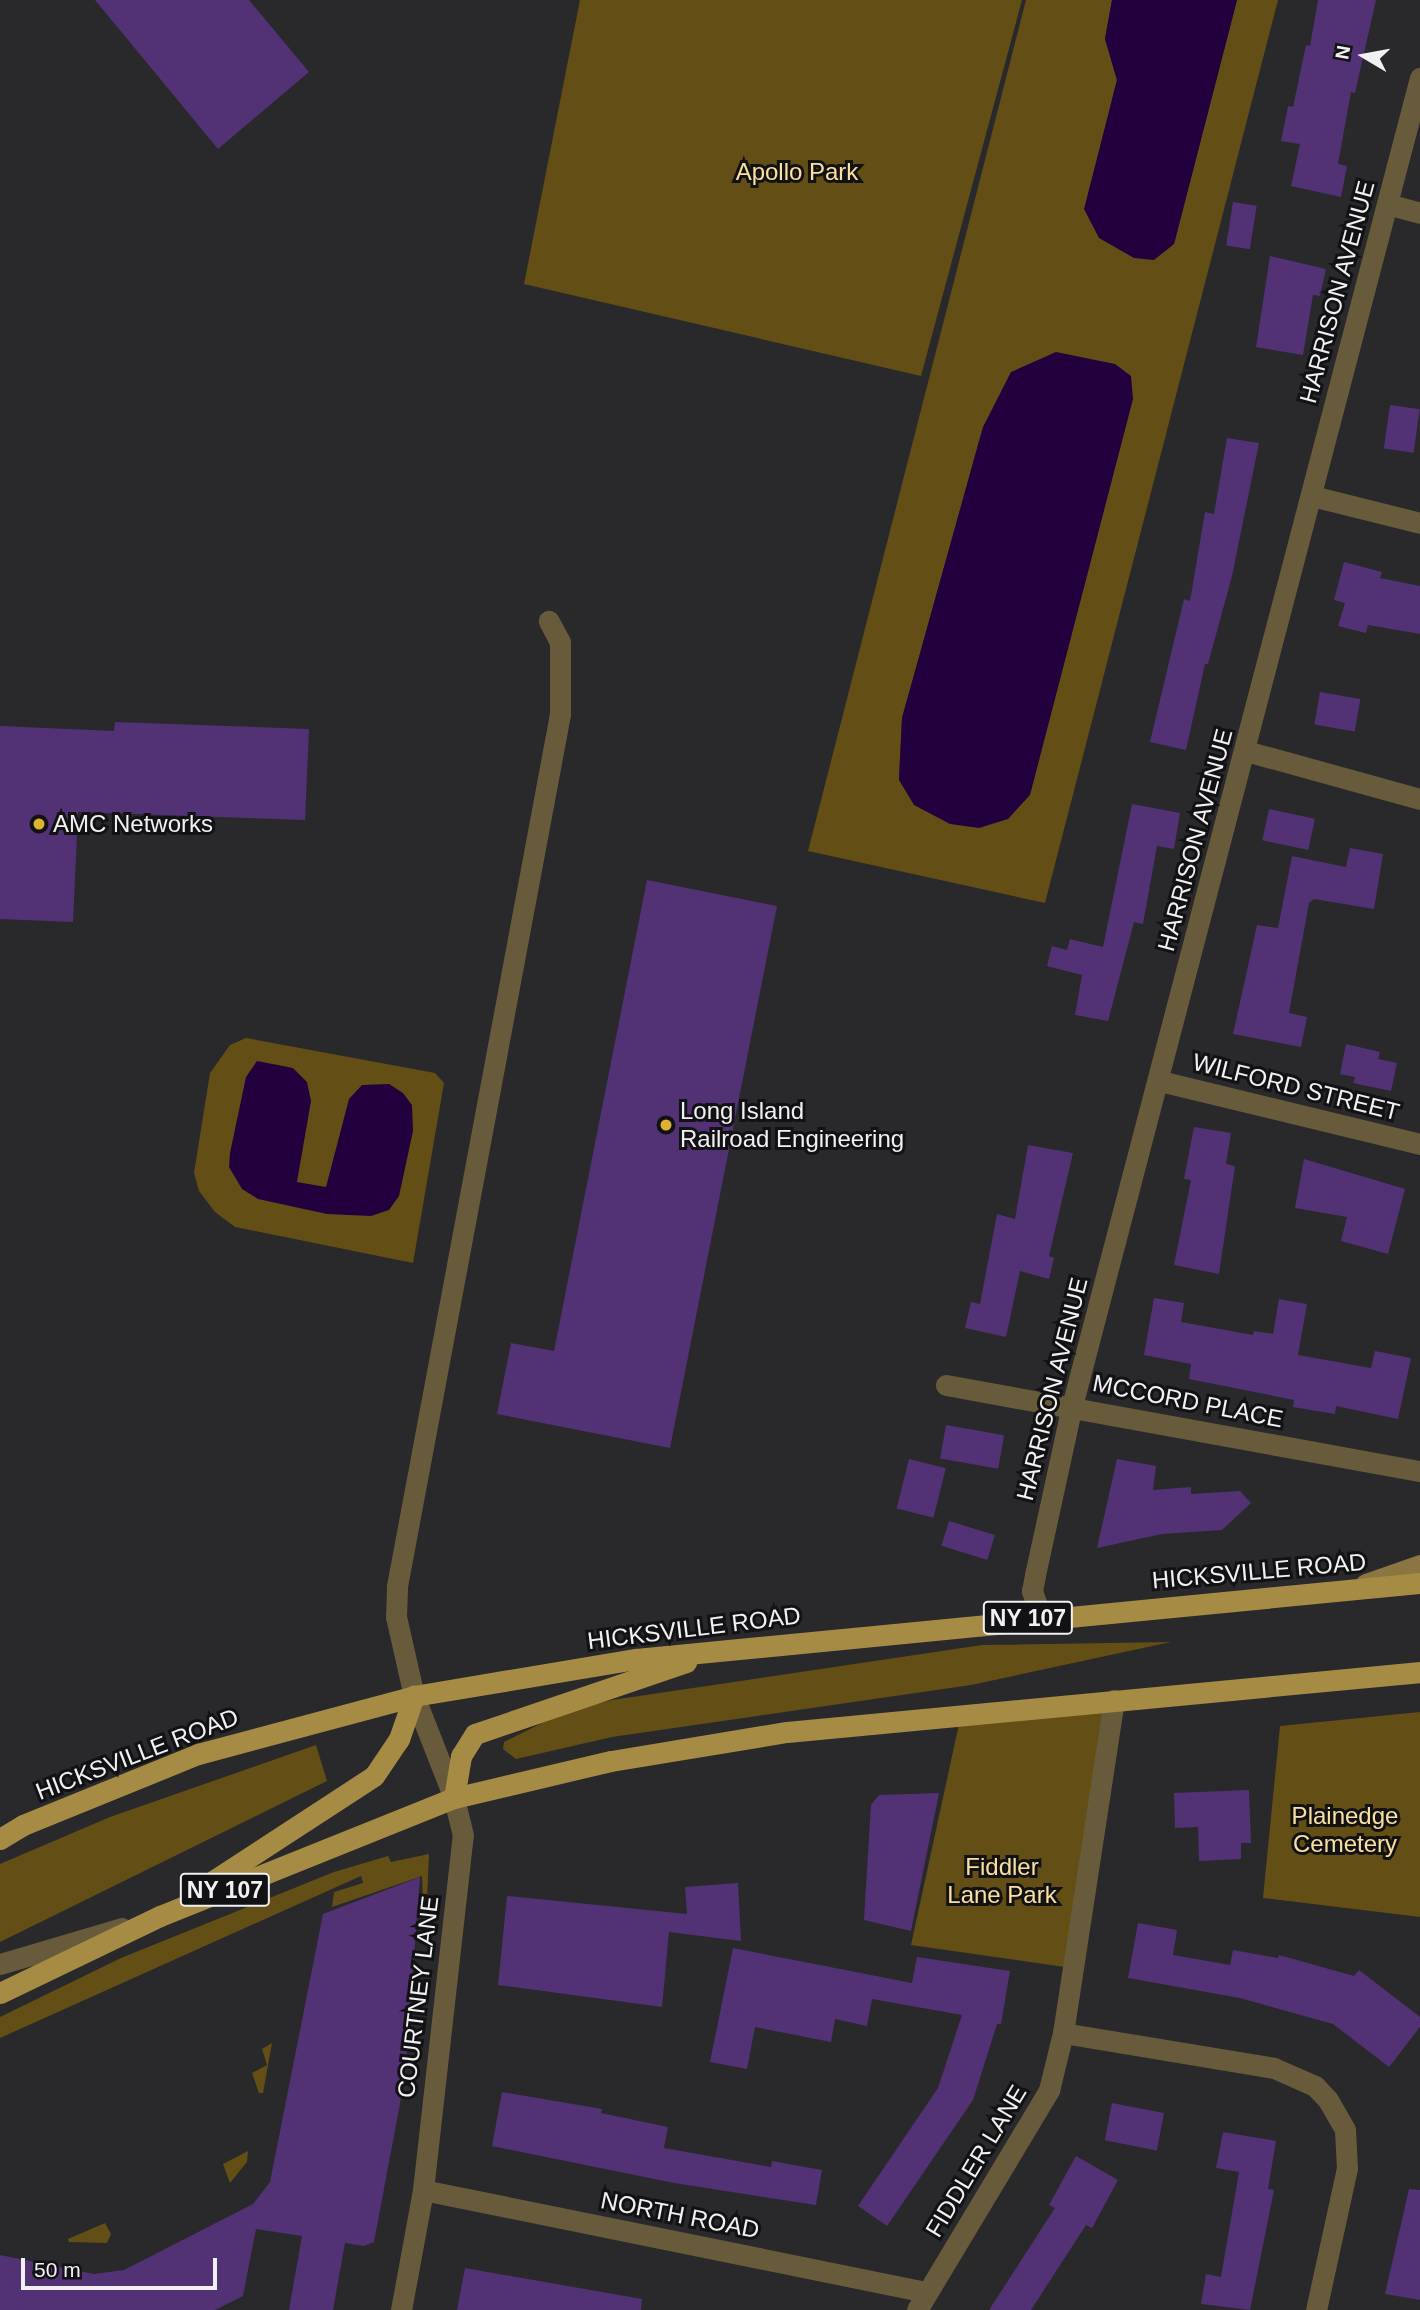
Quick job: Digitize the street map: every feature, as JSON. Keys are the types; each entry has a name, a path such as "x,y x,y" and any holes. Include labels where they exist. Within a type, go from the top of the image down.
{"main road":[{"path":"1353,1589 1420,1565"},
{"name":"HICKSVILLE ROAD","path":"0,1839 23,1825 198,1754 414,1696 636,1659 1041,1617 1420,1583"},
{"path":"454,1798 461,1756 475,1734 728,1649"},
{"name":"NY 107","path":"0,1993 160,1916 454,1798 611,1761 787,1732 1420,1672"},
{"path":"160,1916 374,1776 399,1739 414,1696"}],"street":[{"name":"HARRISON AVENUE","path":"1041,1617 1032,1591 1072,1406 1160,1081 1420,78"},
{"path":"1387,204 1420,213"},
{"path":"1311,496 1420,523"},
{"name":"COURTNEY LANE","path":"401,2310 423,2190 463,1835 454,1798 414,1696 397,1617 397,1586 560,714 560,642 549,621"},
{"path":"1246,751 1420,799"},
{"name":"WILFORD STREET","path":"1160,1081 1420,1144"},
{"name":"MCCORD PLACE","path":"946,1385 1420,1471"},
{"name":"FIDDLER LANE","path":"922,2301 1033,2121 1049,2090 1063,2033 1114,1700"},
{"path":"0,1828 23,1825"},
{"path":"0,1964 160,1916"},
{"path":"1063,2033 1273,2068 1293,2074 1328,2100 1345,2130 1347,2168 1316,2310"},
{"name":"NORTH ROAD","path":"423,2190 922,2301"}],"green space":[{"name":"Apollo Park","path":"580,0 1022,0 921,376 524,284"},
{"path":"1026,0 1112,0 1105,39 1117,80 1085,209 1174,244 1237,0 1278,0 1045,903 808,851","holes":["983,427 899,780 902,718"]},
{"path":"246,1038 435,1073 444,1083 413,1263 235,1227 215,1212 199,1191 194,1173 210,1073 230,1045"},
{"path":"1171,1642 971,1685 612,1737 516,1759 503,1749 504,1742 564,1712 612,1700 982,1645"},
{"name":"Fiddler Lane Park","path":"1103,1708 1065,1967 911,1945 959,1724"},
{"name":"Plainedge Cemetery","path":"1420,1712 1420,1917 1263,1898 1280,1726"},
{"path":"316,1745 327,1781 0,1942 0,1864 110,1817"},
{"path":"429,1854 427,1901 423,1901 422,1876 332,1907 334,1892 363,1883 361,1876 0,2038 0,2017 121,1958 334,1872 388,1856 391,1862"},
{"path":"272,2043 263,2093 259,2093 252,2073 267,2065 262,2049"},
{"path":"248,2151 247,2162 230,2183 223,2164"},
{"path":"105,2223 111,2234 107,2243 69,2242 68,2239"}],"shaded area":[{"path":"1112,0 1237,0 1174,244 1154,260 1134,258 1099,238 1084,209 1117,80 1105,39"},
{"path":"1056,352 1115,364 1131,376 1133,399 1030,795 1008,819 979,828 950,824 914,805 899,780 902,718 983,427 1011,372"},
{"path":"257,1061 293,1068 307,1082 311,1101 297,1182 326,1187 349,1099 362,1085 389,1084 403,1093 412,1105 413,1131 399,1196 389,1210 371,1216 327,1214 258,1199 242,1189 229,1167 230,1153 246,1077"}],"building":[{"path":"95,0 249,0 309,72 218,149"},
{"path":"1318,0 1376,0 1355,93 1351,92 1338,164 1347,166 1341,197 1291,186 1300,144 1281,141 1288,106 1293,107 1306,45 1310,46"},
{"path":"1233,202 1257,206 1250,249 1226,245"},
{"path":"1270,256 1326,269 1320,296 1313,295 1303,355 1256,347"},
{"path":"1390,405 1420,409 1414,453 1384,449"},
{"path":"1227,438 1259,443 1232,576 1208,664 1205,664 1186,750 1150,742 1184,599 1190,601 1205,512 1214,514"},
{"path":"1344,562 1382,572 1380,578 1420,586 1420,634 1368,625 1366,633 1338,626 1345,603 1334,600"},
{"path":"1320,692 1360,699 1355,732 1314,724"},
{"path":"115,722 309,729 305,820 78,812 73,922 0,919 0,726 114,731"},
{"path":"1132,804 1180,813 1174,849 1157,846 1143,924 1134,922 1108,1021 1075,1015 1082,975 1047,966 1052,946 1067,950 1070,939 1103,947"},
{"path":"1269,809 1315,819 1308,850 1262,840"},
{"path":"1350,848 1383,854 1374,909 1314,899 1309,903 1289,1013 1307,1017 1301,1047 1233,1034 1257,925 1278,928 1292,856 1346,867"},
{"name":"Long Island Railroad Engineering","path":"647,880 777,906 670,1448 497,1414 511,1343 554,1351"},
{"path":"1346,1044 1380,1052 1378,1059 1397,1063 1391,1091 1353,1083 1355,1077 1340,1074"},
{"path":"1194,1127 1231,1133 1226,1164 1235,1166 1219,1274 1174,1265 1191,1180 1184,1179"},
{"path":"1028,1145 1073,1153 1049,1256 1054,1258 1049,1279 1020,1271 1006,1337 965,1328 971,1302 980,1304 997,1214 1015,1219"},
{"path":"1304,1159 1405,1189 1388,1254 1341,1241 1347,1217 1295,1208"},
{"path":"1154,1298 1184,1303 1181,1322 1253,1335 1254,1331 1273,1334 1279,1299 1307,1304 1298,1355 1371,1368 1375,1351 1411,1358 1398,1419 1336,1406 1335,1414 1293,1407 1294,1400 1189,1379 1191,1364 1144,1355"},
{"path":"946,1425 1004,1435 998,1469 940,1458"},
{"path":"909,1459 946,1468 934,1518 897,1508"},
{"path":"1117,1459 1156,1466 1153,1490 1191,1487 1191,1494 1240,1491 1251,1503 1222,1530 1162,1534 1097,1548"},
{"path":"949,1521 995,1535 987,1560 941,1546"},
{"path":"1249,1790 1251,1843 1241,1843 1241,1859 1199,1861 1198,1827 1175,1828 1174,1793"},
{"path":"939,1793 911,1931 864,1920 871,1805 879,1795"},
{"path":"420,1877 405,2077 374,2242 364,2246 345,2243 333,2310 289,2310 302,2236 256,2229 243,2296 215,2310 0,2310 0,2255 94,2274 124,2270 253,2204 270,2182 323,1914"},
{"path":"738,1883 741,1941 669,1932 662,2007 498,1985 507,1896 687,1914 685,1887"},
{"path":"1138,1923 1177,1930 1173,1955 1230,1965 1233,1950 1278,1958 1279,1955 1354,1976 1359,1970 1420,2017 1420,2027 1389,2067 1333,2024 1240,1998 1128,1978"},
{"path":"733,1948 912,1983 917,1957 1010,1971 1001,2024 997,2024 973,2100 887,2226 858,2206 938,2088 962,2015 872,1999 867,2026 835,2019 831,2042 755,2027 747,2069 710,2062"},
{"path":"502,2092 602,2109 601,2113 668,2127 664,2148 771,2167 772,2161 822,2170 816,2205 674,2183 492,2146"},
{"path":"1112,2103 1164,2113 1157,2150 1105,2140"},
{"path":"1223,2132 1276,2141 1268,2189 1274,2190 1250,2310 1201,2304 1206,2274 1221,2277 1239,2172 1216,2168"},
{"path":"1076,2156 1118,2180 1092,2228 1086,2225 1031,2310 989,2310 1055,2208 1049,2205"},
{"path":"1409,2189 1420,2190 1420,2300 1385,2294"},
{"path":"465,2268 642,2299 641,2310 457,2310"}],"place":[{"name":"AMC Networks","path":"39,824"},
{"name":"Long Island Railroad Engineering","path":"666,1125"}]}
